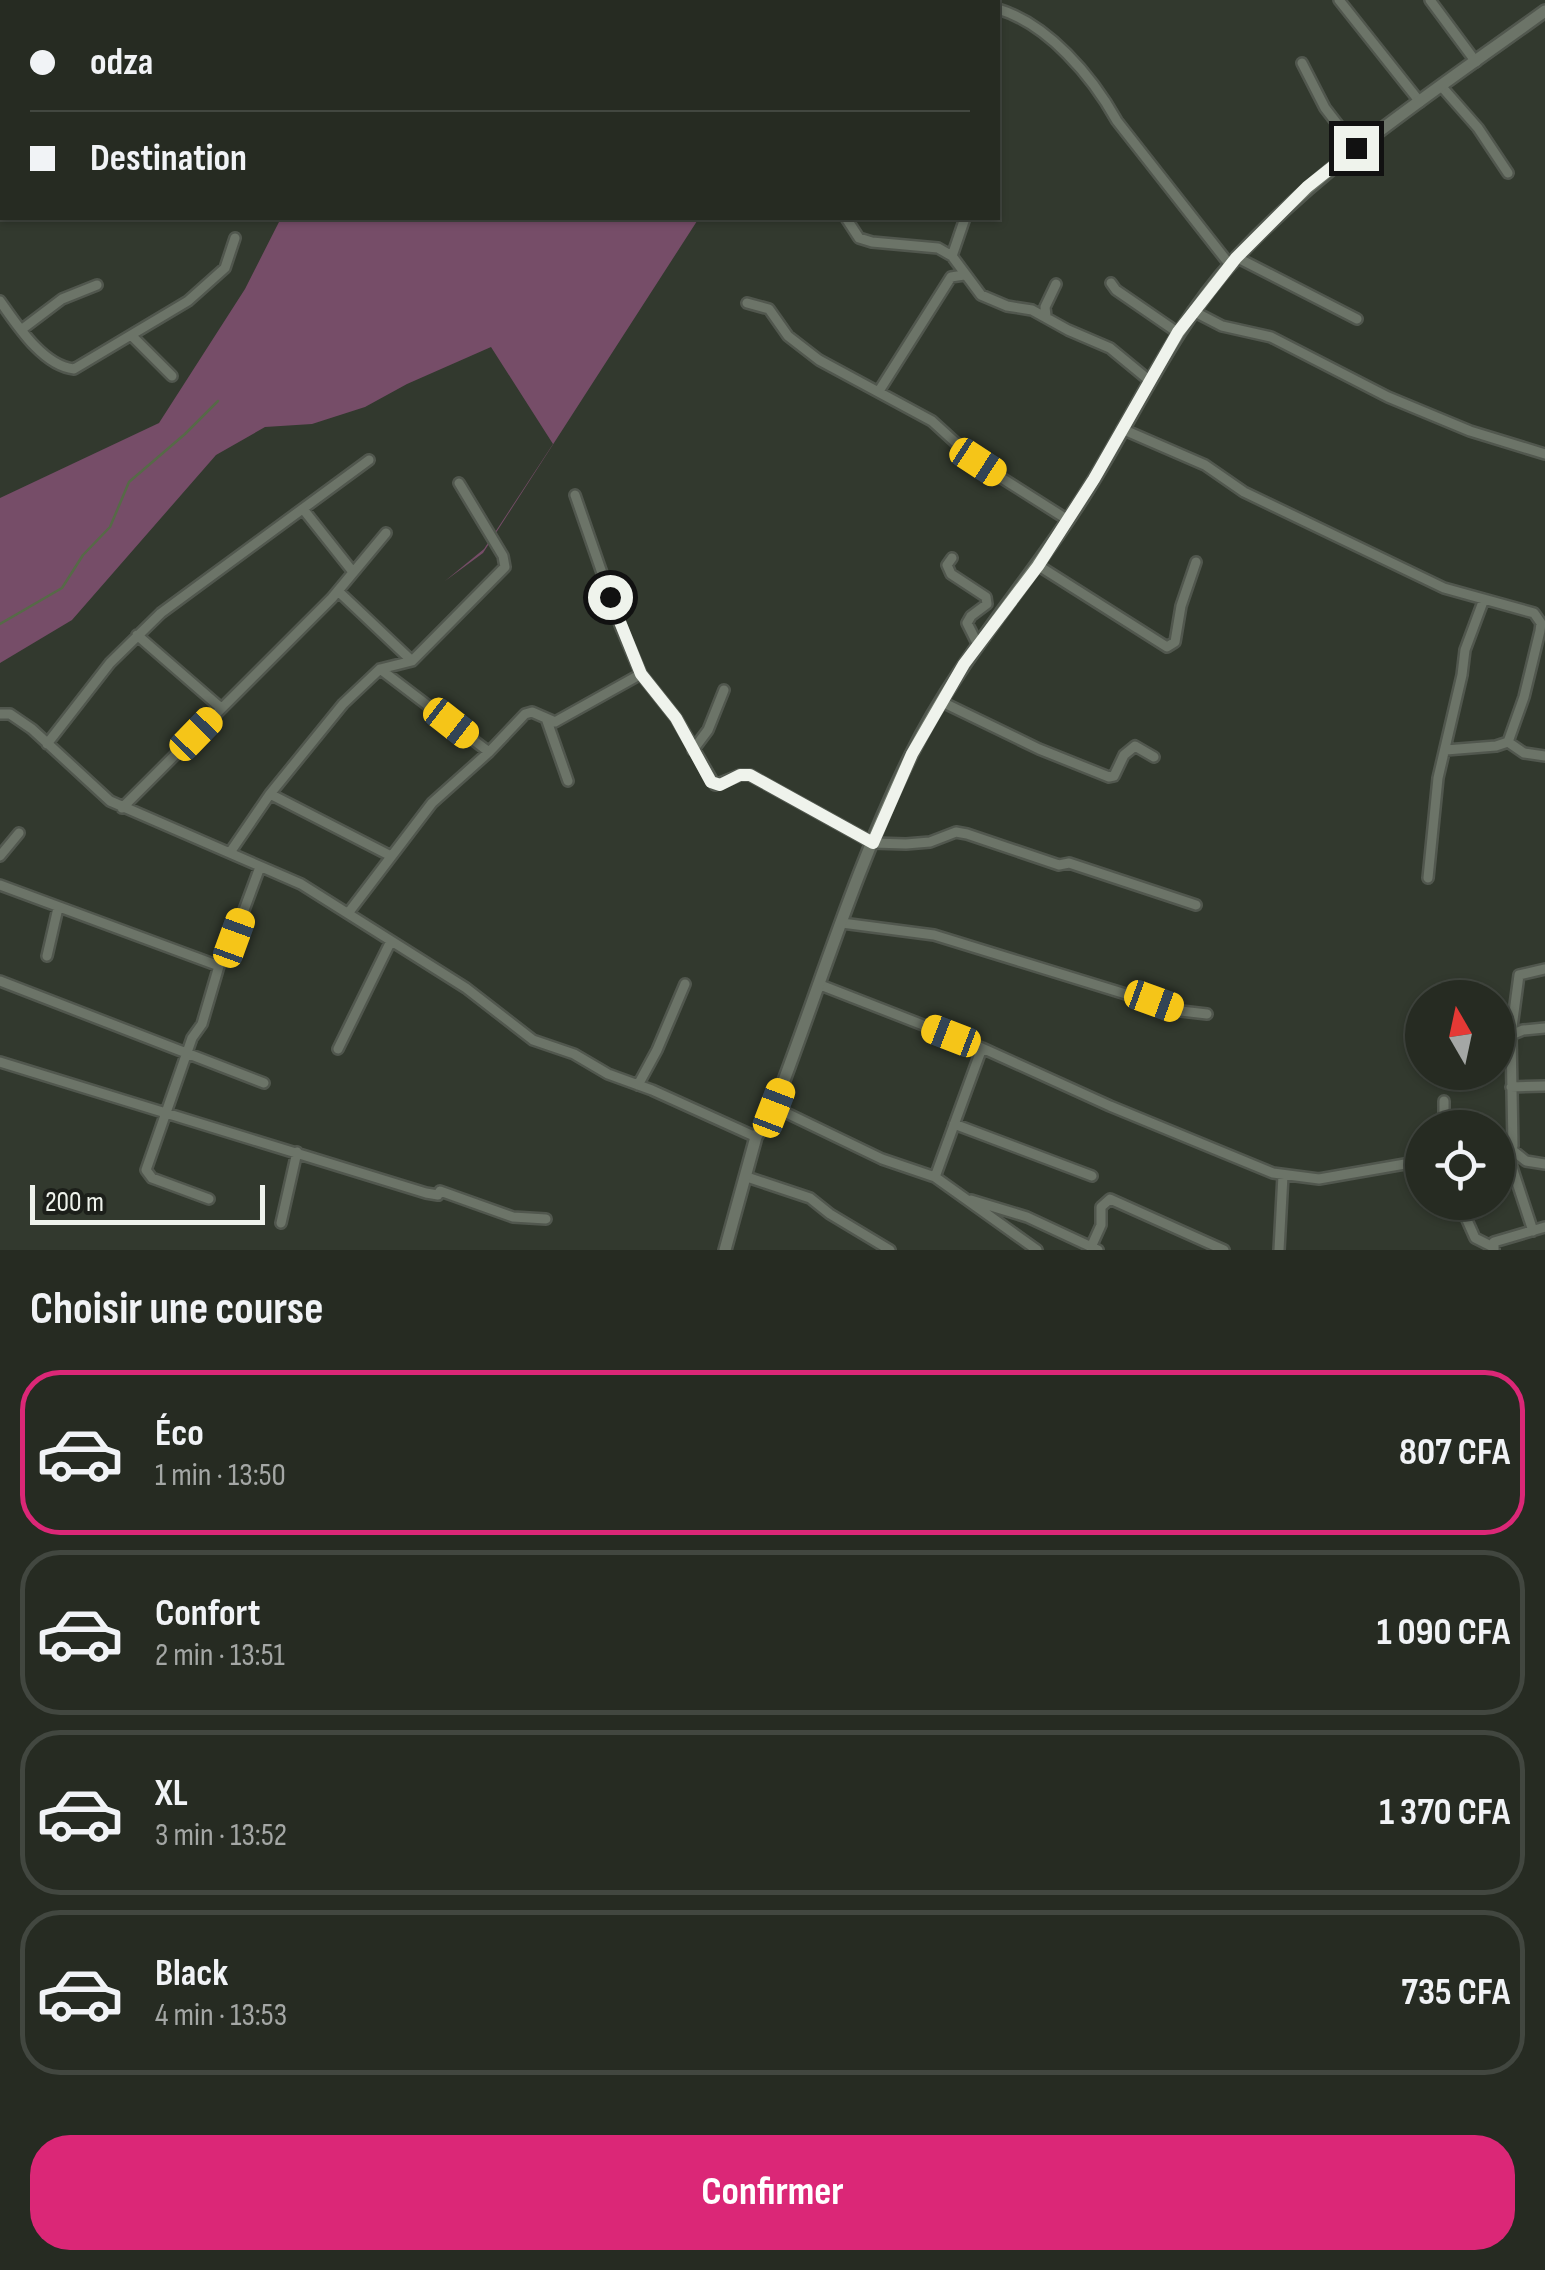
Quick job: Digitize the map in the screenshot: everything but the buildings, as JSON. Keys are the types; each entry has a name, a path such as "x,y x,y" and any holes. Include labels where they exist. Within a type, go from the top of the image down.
{"street":[{"path":"1338,0 1420,102"},
{"path":"1430,0 1476,62"},
{"path":"1000,10 1018,16 1061,49 1233,261 1357,319"},
{"path":"725,1250 756,1138 774,1108 873,843 912,754 978,645 1068,520 1178,332 1233,261 1307,187 1545,11"},
{"path":"1302,63 1325,108 1356,148"},
{"path":"1442,87 1478,128 1508,173"},
{"path":"847,220 859,238 938,248 952,256 981,295 1046,316 1110,348 1150,381"},
{"path":"952,256 964,220"},
{"path":"0,301 21,330 56,364 68,370 82,366 188,301 225,268 236,238"},
{"path":"879,391 951,277 964,276"},
{"path":"1111,282 1116,290 1178,332"},
{"path":"1046,316 1045,307 1056,284"},
{"path":"21,330 62,299 97,285"},
{"path":"747,303 769,309 788,336 819,360 932,421 978,462 1068,520"},
{"path":"1193,311 1222,326 1271,337 1388,397 1470,431 1545,454"},
{"path":"132,336 172,376"},
{"path":"1122,430 1205,466 1244,492 1444,588 1534,613 1541,623 1524,698 1508,742"},
{"path":"47,744 110,663 161,613 369,460"},
{"path":"231,851 270,794 344,704 380,669 412,661 504,567 503,556 459,484"},
{"path":"575,495 641,674 676,718 715,785 750,775 873,843 930,842 948,834 967,834 1059,866 1069,864 1196,905"},
{"path":"303,509 353,572"},
{"path":"122,808 338,591 386,533"},
{"path":"952,558 946,565 951,574 986,598 987,604 968,623 978,645"},
{"path":"1038,566 1166,647 1175,642 1181,606 1196,562"},
{"path":"338,591 412,661"},
{"path":"1428,878 1438,778 1465,650 1484,599"},
{"path":"138,635 220,708"},
{"path":"380,669 488,752"},
{"path":"349,912 432,803 525,714 532,712 547,721 561,720 641,674"},
{"path":"694,750 708,730 724,690"},
{"path":"942,702 1109,777 1114,776 1124,755 1134,746 1154,757"},
{"path":"0,714 18,718 110,802 301,884 466,988 534,1040 756,1138"},
{"path":"547,721 568,781"},
{"path":"1446,750 1508,742"},
{"path":"1508,742 1524,753 1545,756"},
{"path":"270,794 389,855"},
{"path":"0,856 19,833"},
{"path":"209,1199 148,1175 186,1054 202,1024 218,966 234,938 260,867"},
{"path":"0,885 218,966"},
{"path":"47,956 58,908"},
{"path":"842,923 934,935 1181,1011 1207,1014"},
{"path":"338,1049 391,941"},
{"path":"1515,1005 1519,975 1545,970"},
{"path":"0,981 264,1083"},
{"path":"638,1085 684,984"},
{"path":"818,988 823,986 982,1048 1110,1106 1282,1175 1318,1178 1405,1164"},
{"path":"1515,1033 1545,1028"},
{"path":"935,1177 982,1048"},
{"path":"0,1062 426,1194 438,1196 440,1191 512,1217 546,1219"},
{"path":"1515,1087 1545,1086"},
{"path":"1444,1100 1444,1110"},
{"path":"774,1108 882,1159 935,1177 1037,1250"},
{"path":"954,1124 1092,1176"},
{"path":"281,1223 296,1152"},
{"path":"1515,1156 1545,1164"},
{"path":"1279,1250 1282,1175"},
{"path":"747,1176 810,1198 890,1250"},
{"path":"1515,1180 1533,1230"},
{"path":"964,1198 1027,1217 1095,1248 1101,1206 1110,1199 1224,1250"},
{"path":"1468,1220 1476,1238 1494,1249"},
{"path":"1494,1249 1494,1242 1545,1227"}],"shaded area":[{"path":"280,220 698,220 483,553 445,581 484,549 553,444 491,347 365,407 312,424 265,427 216,455 72,620 0,663 0,498 159,423 245,289"}],"waterway":[{"path":"0,624 62,588 83,555 110,527 129,482 218,401"}],"route":[{"path":"610,597 641,674 676,718 711,782 720,785 740,775 750,775 873,843 912,754 964,664 1038,566 1094,479 1178,332 1236,258 1307,187 1356,148"}]}
